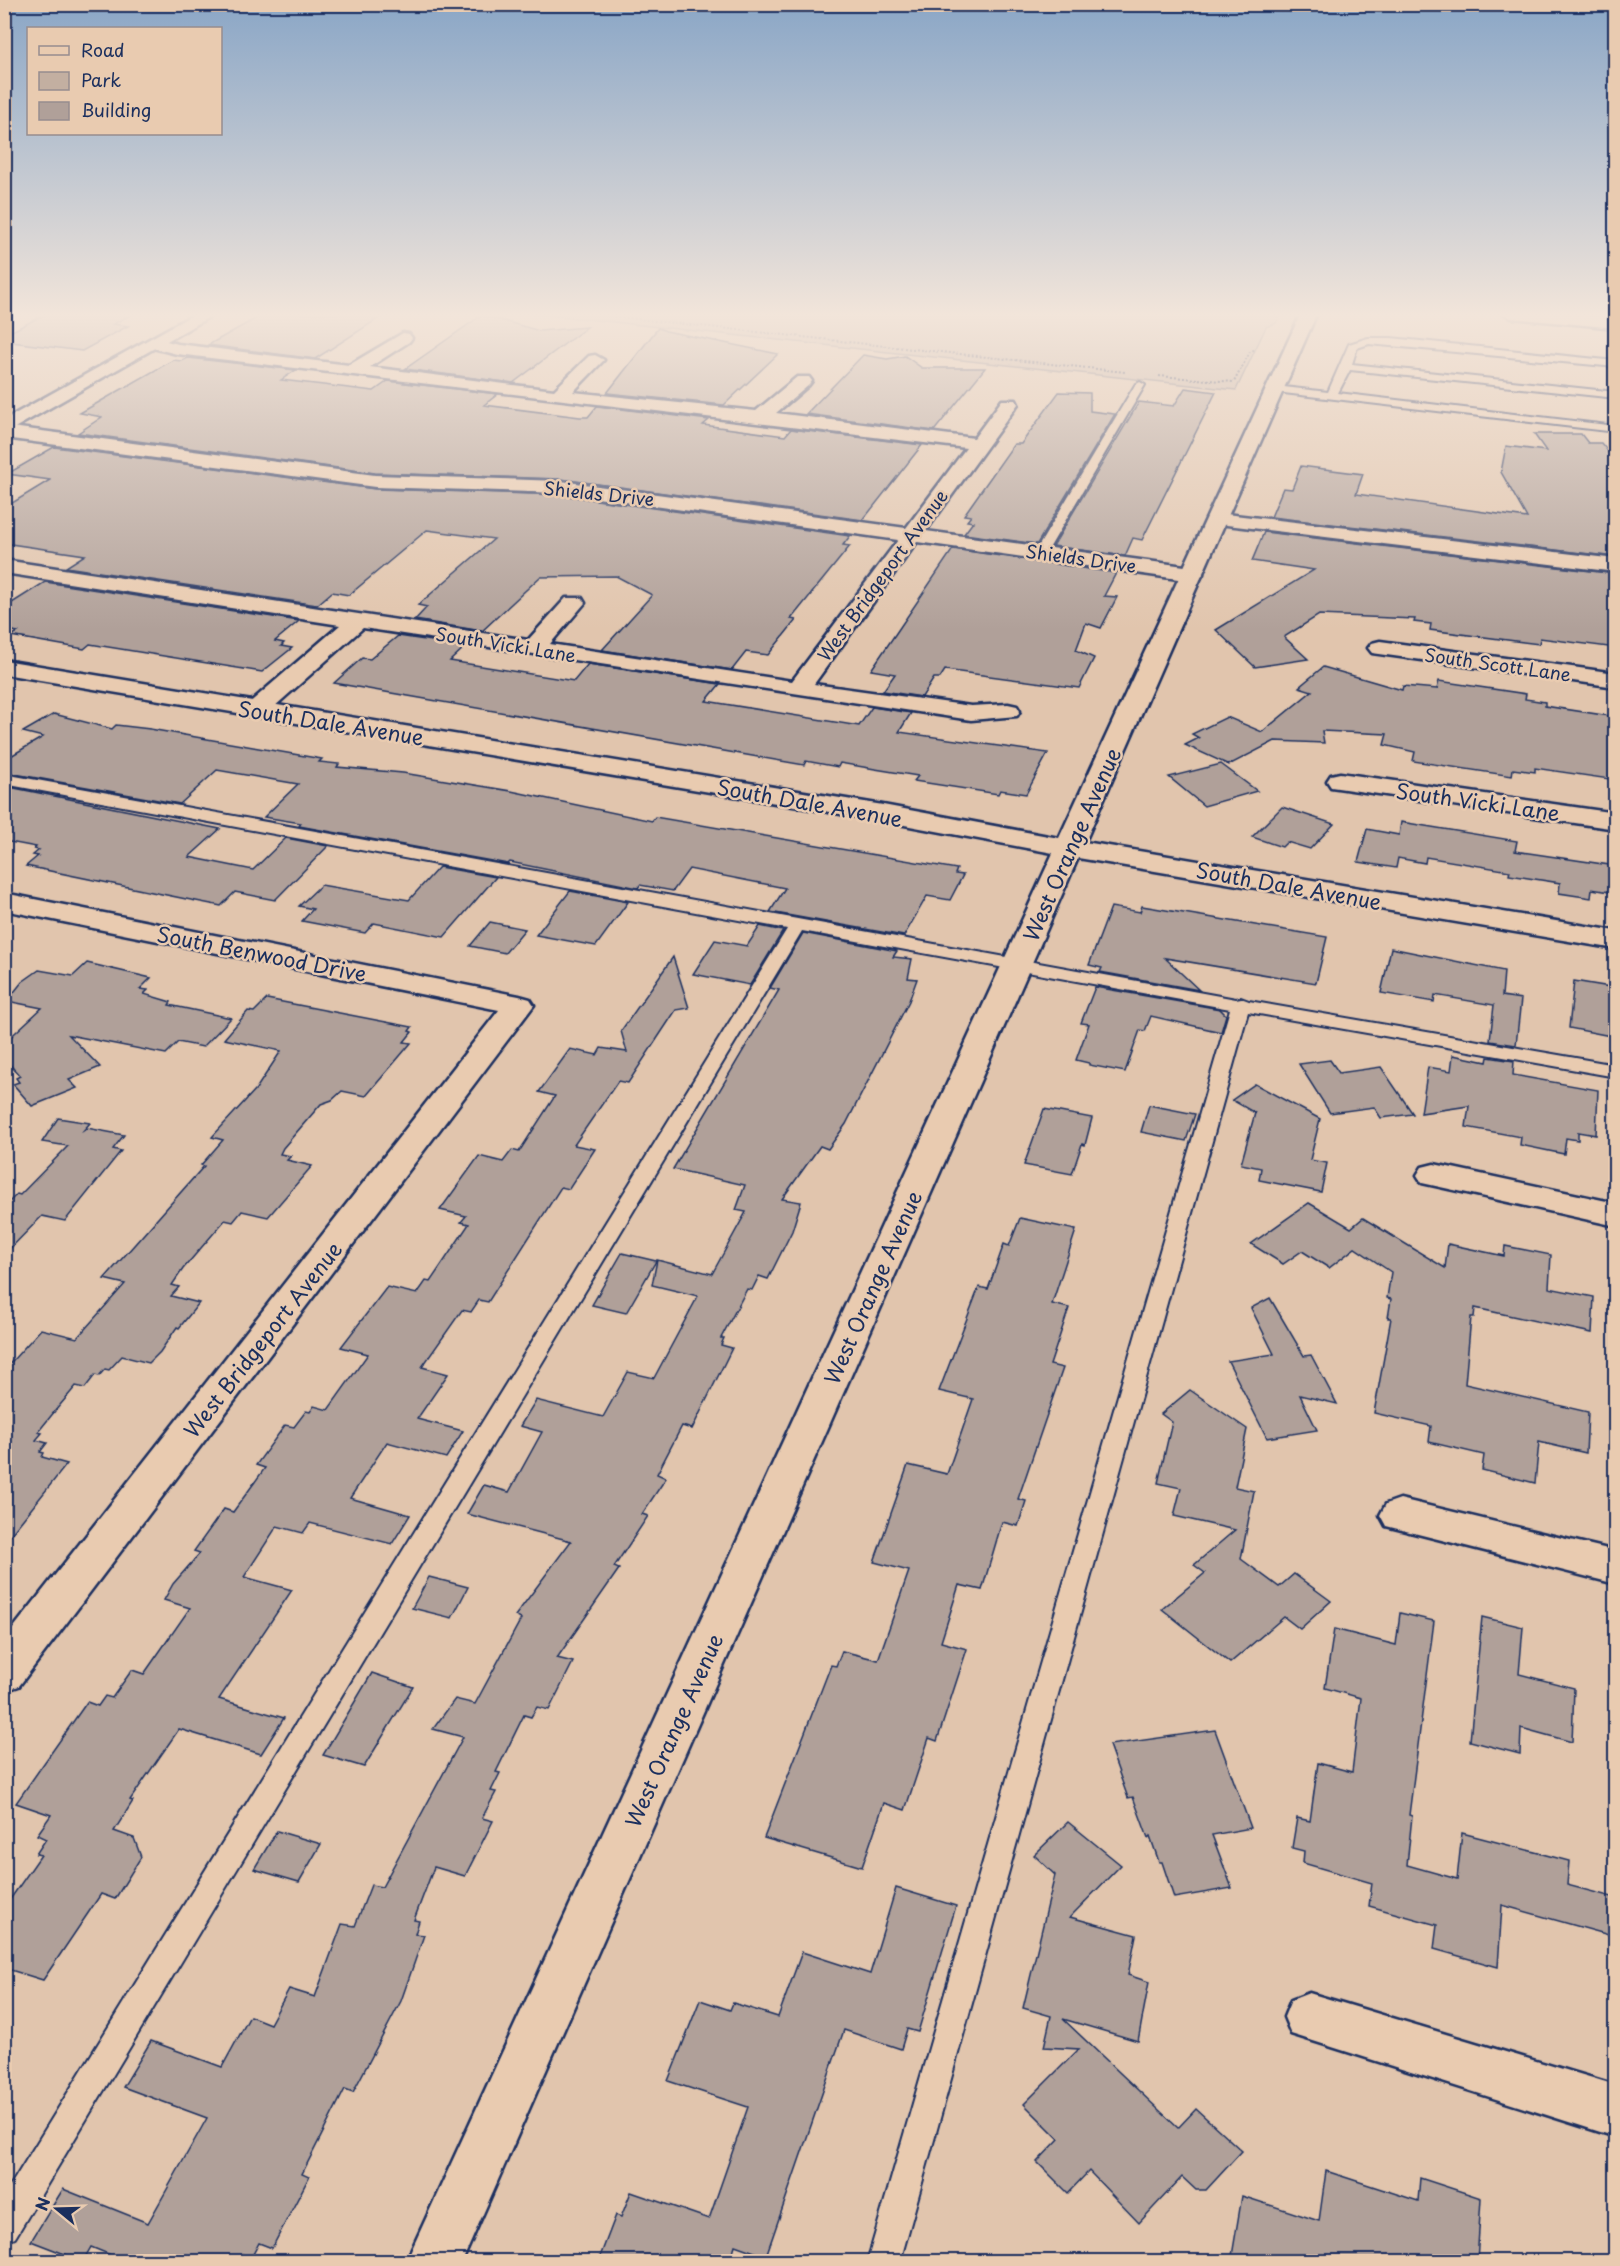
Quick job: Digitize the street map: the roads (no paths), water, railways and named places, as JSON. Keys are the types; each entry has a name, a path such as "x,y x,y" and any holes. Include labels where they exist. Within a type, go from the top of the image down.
{"street":[{"path":"4,430 24,419"},
{"path":"774,419 977,444"},
{"name":"West Bridgeport Avenue","path":"798,689 997,419"},
{"name":"West Orange Avenue","path":"434,2262 1262,419"},
{"name":"Shields Drive","path":"4,430 375,481 561,487 1192,574"},
{"path":"1217,519 1616,566"},
{"name":"South Vicki Lane","path":"4,566 798,689 970,713 1008,711"},
{"path":"533,648 574,603"},
{"path":"256,710 358,621"},
{"name":"South Scott Lane","path":"1380,648 1616,680"},
{"name":"South Dale Avenue","path":"4,667 883,813 1069,848 1616,940"},
{"name":"South Vicki Lane","path":"1340,781 1616,821"},
{"name":"South Benwood Drive","path":"4,901 519,1005"},
{"name":"West Bridgeport Avenue","path":"4,1673 519,1005"},
{"path":"1434,1175 1616,1215"},
{"path":"1400,1515 1616,1568"},
{"path":"1309,2017 1616,2111"}],"lane":[{"path":"1041,552 1120,419"},
{"path":"1527,419 1616,429"},
{"path":"4,779 1017,966 1241,1003 1616,1071"},
{"path":"4,2227 798,924"},
{"path":"884,2262 1241,1003"}]}
